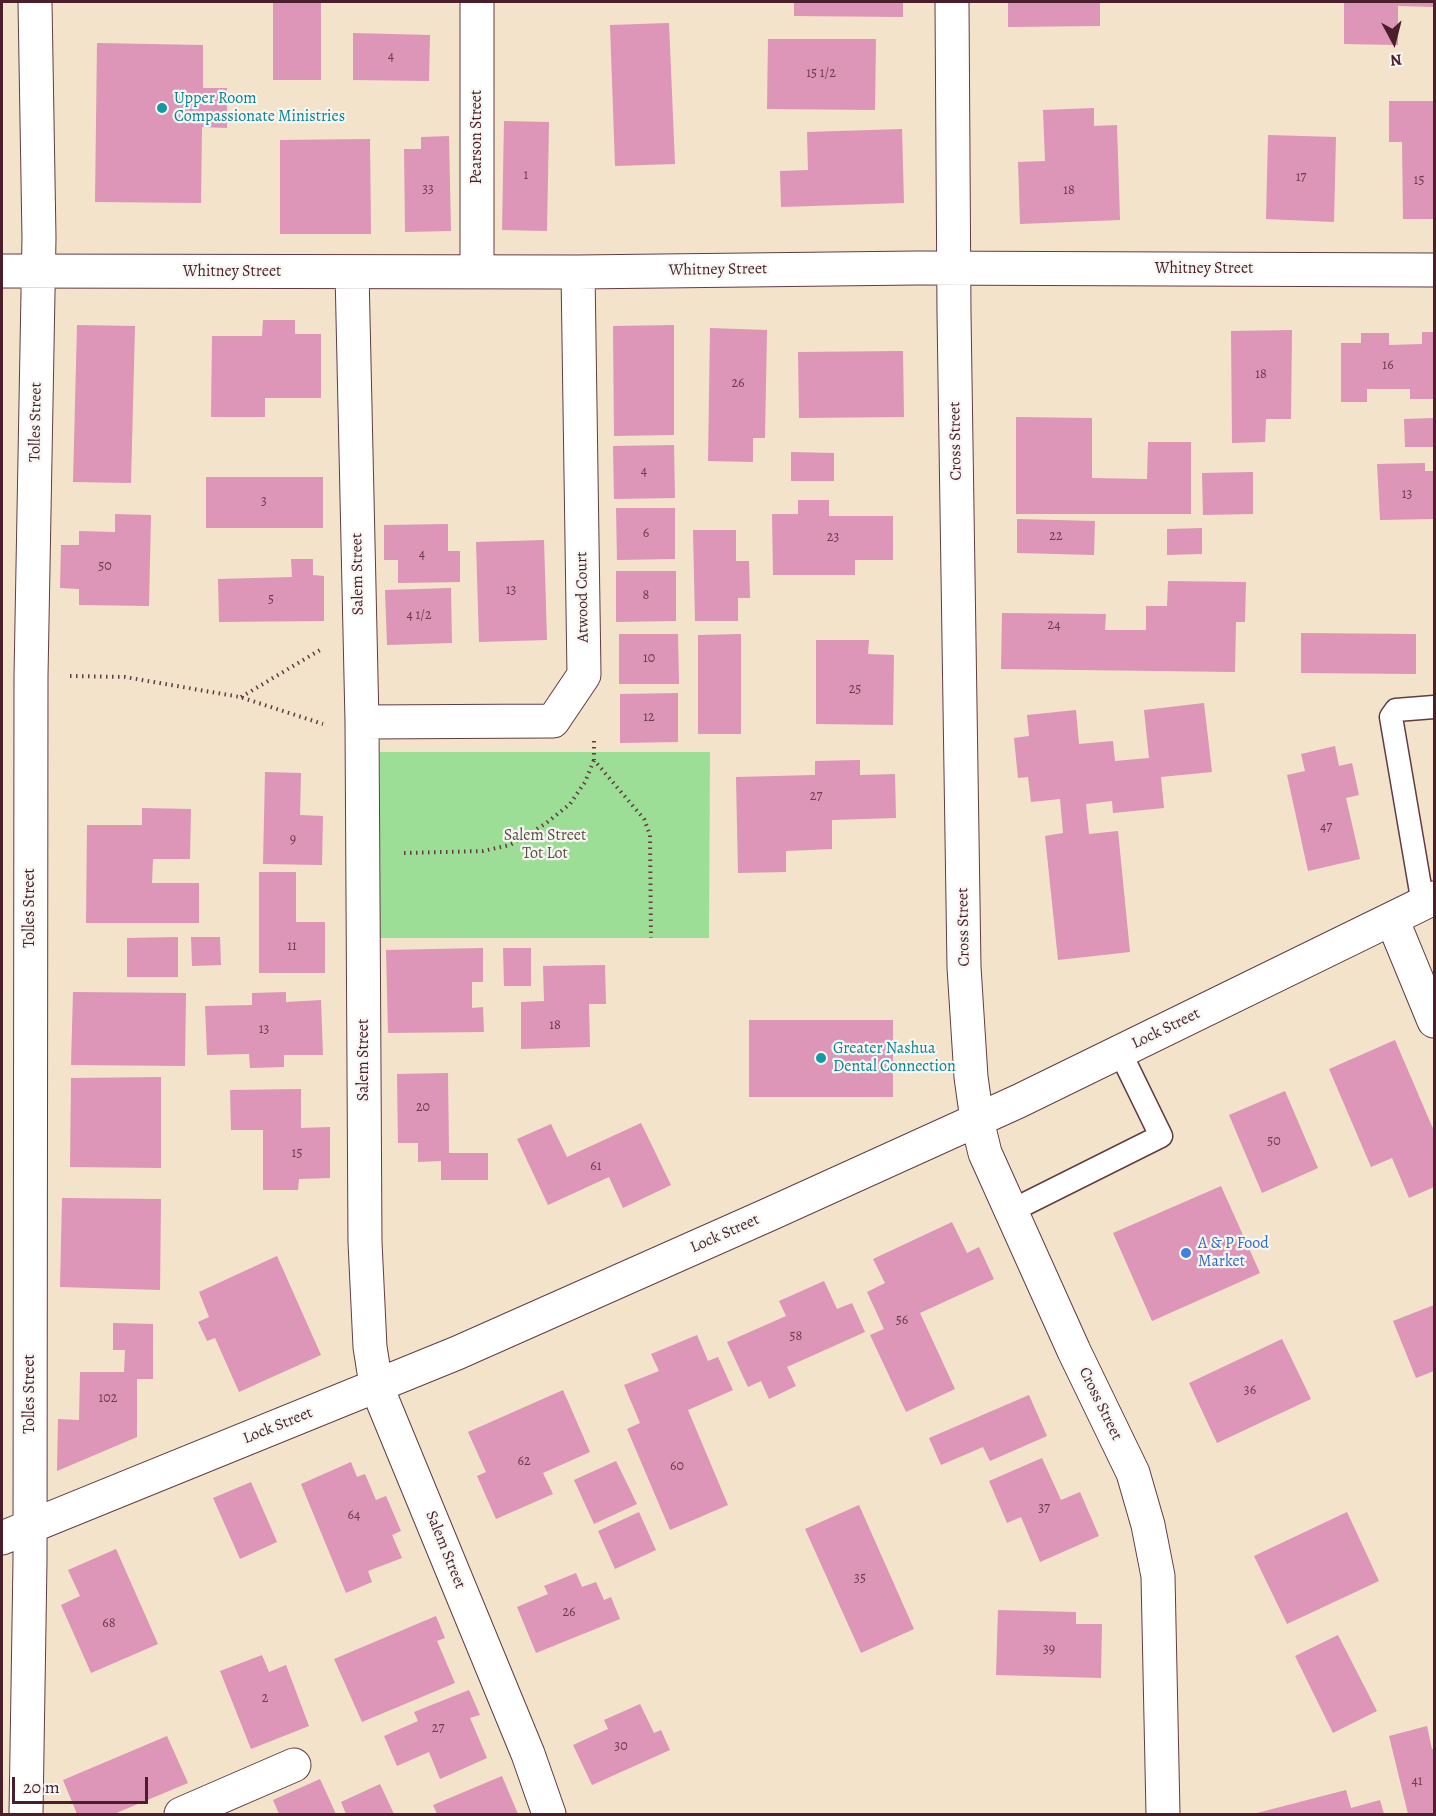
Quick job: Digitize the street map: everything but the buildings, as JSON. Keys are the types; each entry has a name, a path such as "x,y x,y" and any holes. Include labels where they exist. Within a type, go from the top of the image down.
{"street":[{"name":"Tolles Street","path":"26,1815 15,1533 16,907 38,271 35,2"},
{"name":"Pearson Street","path":"477,2 477,272"},
{"name":"Cross Street","path":"952,2 953,268 964,967 971,1077 977,1120 985,1153 1074,1351 1133,1473 1148,1525 1158,1576 1163,1815"},
{"name":"Whitney Street","path":"2,271 578,272 953,268 1434,270"},
{"name":"Salem Street","path":"352,272 362,722 364,1242 369,1347 376,1385 528,1754 549,1815"},
{"name":"Atwood Court","path":"362,722 554,721 584,675 578,272"},
{"name":"Lock Street","path":"15,1533 499,1334 977,1120 1429,901"},
{"path":"1392,920 1434,1021"},
{"path":"182,1815 294,1765"}],"lane":[{"path":"1429,901 1390,717 1396,710 1434,707"},
{"path":"1011,1210 1161,1136 1120,1052"}],"path":[{"path":"240,697 359,627"},
{"path":"66,676 125,677 240,697 330,727"},
{"path":"400,853 483,851 510,845 545,824 570,804 585,782 594,760 594,741"},
{"path":"594,760 644,819 650,835 651,938"}],"green space":[{"name":"Salem Street Tot Lot","path":"380,752 710,752 709,938 380,938"}],"place":[{"name":"Upper Room Compassionate Ministries","path":"162,108"},
{"name":"Greater Nashua Dental Connection","path":"821,1058"},
{"name":"A & P Food Market","path":"1186,1253"}]}
